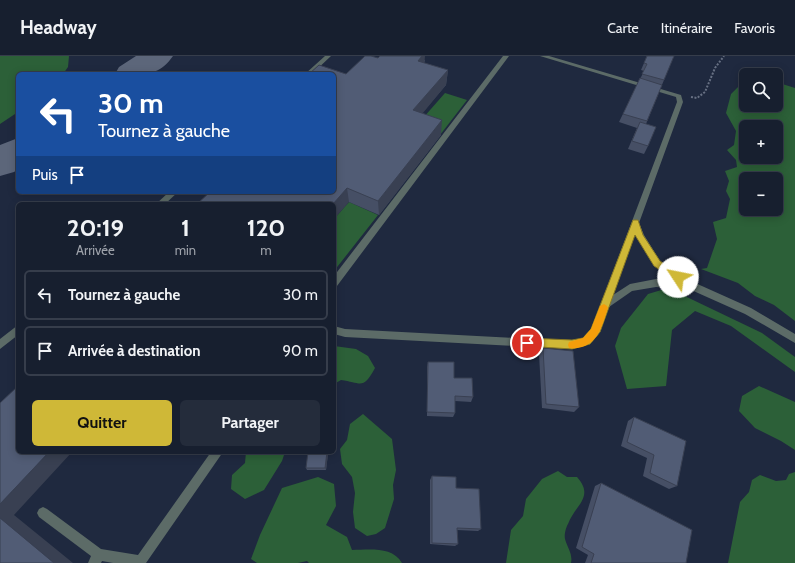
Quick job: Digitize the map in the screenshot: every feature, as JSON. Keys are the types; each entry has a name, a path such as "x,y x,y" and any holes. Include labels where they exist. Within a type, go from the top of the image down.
{"lane":[{"path":"310,72 328,56"},
{"path":"336,280 506,56"},
{"path":"336,331 345,333 572,345 586,341 595,332 680,102 678,96 543,56"},
{"path":"162,202 172,194"},
{"path":"635,223 640,236 657,263 690,285 748,310 795,339"},
{"path":"605,305 630,288 656,283 690,285"},
{"path":"0,344 16,331"},
{"path":"42,513 96,559 140,562 217,454"}],"path":[{"path":"678,96 697,98 705,92 715,68 724,56"}],"green space":[{"path":"0,56 69,56 68,67 64,72 16,72 16,113 0,124"},
{"path":"783,84 795,88 795,321 774,305 755,296 738,283 701,269 707,268 717,239 713,222 726,218 730,199 726,191 729,181 725,171 737,167 736,160 727,150 734,145 736,131 726,113 731,94 739,86 739,112 783,112"},
{"path":"445,93 467,100 440,135 416,126"},
{"path":"349,202 378,215 336,268 336,217"},
{"path":"668,288 762,333 795,357 795,372 731,326 695,311 672,330 666,386 627,389 615,346 621,328 648,294"},
{"path":"336,346 356,349 368,356 375,368 368,380 358,383 341,380 336,383"},
{"path":"759,386 795,402 795,450 755,428 739,411 742,396"},
{"path":"363,414 392,439 396,470 393,485 394,499 385,528 376,534 367,536 355,528 353,512 355,493 352,477 342,464 340,449 347,440 350,424"},
{"path":"246,454 284,454 282,461 264,490 245,499 231,489 232,475 245,463"},
{"path":"558,471 567,477 577,477 584,490 582,501 571,517 565,533 565,539 570,551 571,563 506,563 511,530 523,516 526,499 542,479"},
{"path":"795,472 795,563 728,563 740,502 749,492 752,480 760,475 776,481 786,480 789,474"},
{"path":"318,477 334,484 336,506 326,525 347,537 352,550 386,551 398,558 402,563 309,563 307,561 298,563 257,563 251,559 260,535 282,488"}],"building":[{"path":"365,56 378,58 380,56 422,56 418,61 448,70 413,110 442,120 378,201 347,188 335,202 199,202 208,194 336,194 336,72 311,72 319,65 346,74"},
{"path":"647,56 674,56 664,80 642,74 647,64 644,63"},
{"path":"640,78 662,85 647,121 623,114"},
{"path":"640,122 656,127 648,146 632,141"},
{"path":"543,348 573,351 579,407 546,404"},
{"path":"428,362 454,362 454,378 472,378 473,397 455,396 455,413 427,412"},
{"path":"16,388 16,454 47,454 0,504 0,403"},
{"path":"634,417 686,441 677,486 650,473 654,455 627,442"},
{"path":"308,454 327,454 325,468 306,468"},
{"path":"432,476 456,477 456,488 479,489 481,529 457,528 458,544 432,543"},
{"path":"601,483 692,530 686,563 591,563 594,554 582,547"},
{"path":"0,518 54,563 0,563"}],"taxiway":[{"path":"134,72 157,56"},
{"path":"0,163 16,152"}],"slow traffic":[{"path":"572,345 586,341 595,332 604,308"}],"route":[{"path":"527,343 572,345 586,341 595,332 635,223 640,236 657,263 678,277"}]}
